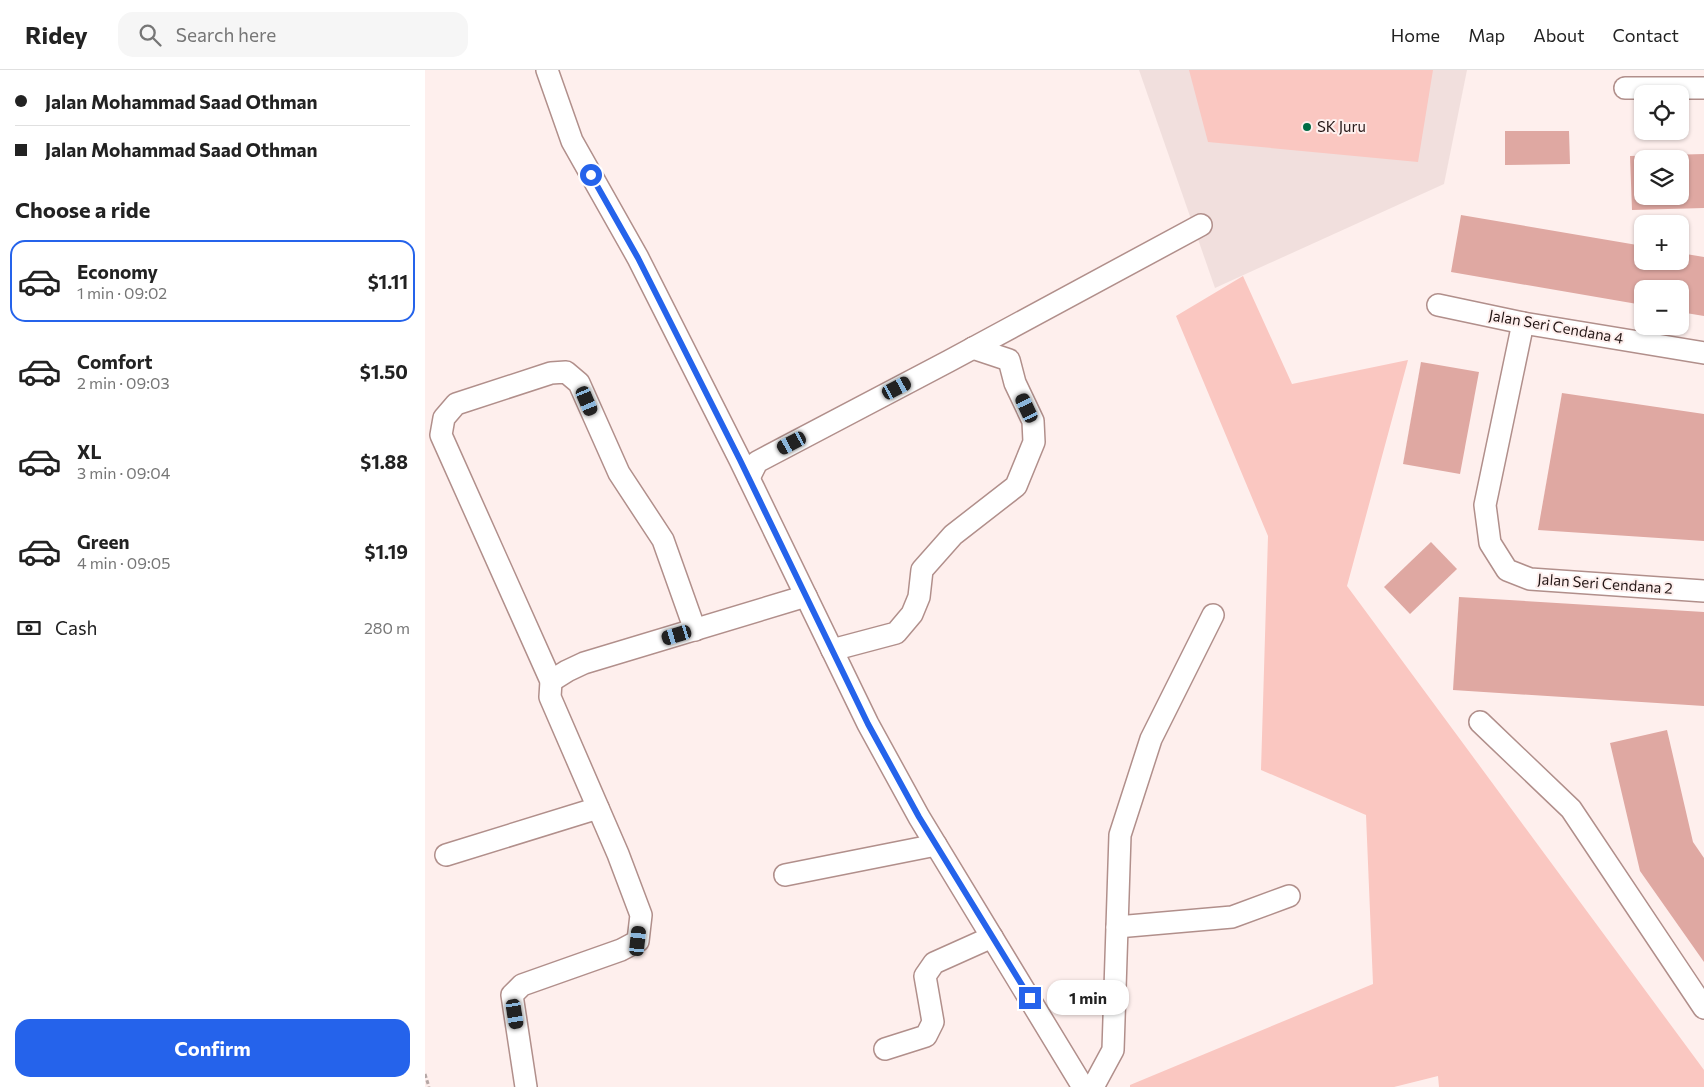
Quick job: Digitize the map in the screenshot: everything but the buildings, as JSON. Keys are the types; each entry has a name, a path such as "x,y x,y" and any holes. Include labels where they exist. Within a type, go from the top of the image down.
{"street":[{"path":"547,70 572,141 638,258 749,478 868,724 936,845 1083,1087"},
{"path":"1625,88 1704,88"},
{"path":"749,478 757,462 1201,225"},
{"name":"Jalan Seri Cendana 4","path":"1438,305 1523,323 1704,353"},
{"name":"Jalan Seri Cendana 2","path":"1523,323 1485,505 1490,543 1507,570 1529,579 1704,590"},
{"path":"832,650 896,633 912,614 919,596 922,570 953,535 1017,486 1034,442 1033,421 1015,383 1009,360 973,348"},
{"path":"526,1087 512,995 522,985 621,950 638,941 641,916 618,854 550,697 551,681 441,435 443,418 457,404 551,373 566,372 579,383 619,473 663,540 695,630"},
{"path":"551,681 584,663 806,596"},
{"path":"1093,1087 1113,1050 1120,835 1151,739 1213,615"},
{"path":"1480,722 1571,808 1704,1008"},
{"path":"447,855 598,808"},
{"path":"785,875 936,845"},
{"path":"1117,926 1232,917 1289,896"},
{"path":"885,1049 926,1036 933,1022 925,976 934,963 992,936"}],"path":[{"path":"425,1074 429,1087"}],"shaded area":[{"name":"SK Juru","path":"1139,70 1467,70 1444,184 1215,288"},
{"path":"1189,70 1433,70 1418,162 1208,142"},
{"path":"1243,276 1292,384 1408,360 1347,586 1704,1070 1704,1087 1439,1087 1438,1076 1394,1087 1130,1087 1130,1085 1373,984 1366,815 1261,770 1268,536 1176,316"}],"place":[{"name":"SK Juru","path":"1307,127"}],"route":[{"path":"591,175 638,258 740,460 868,724 919,817 1030,998"}]}
